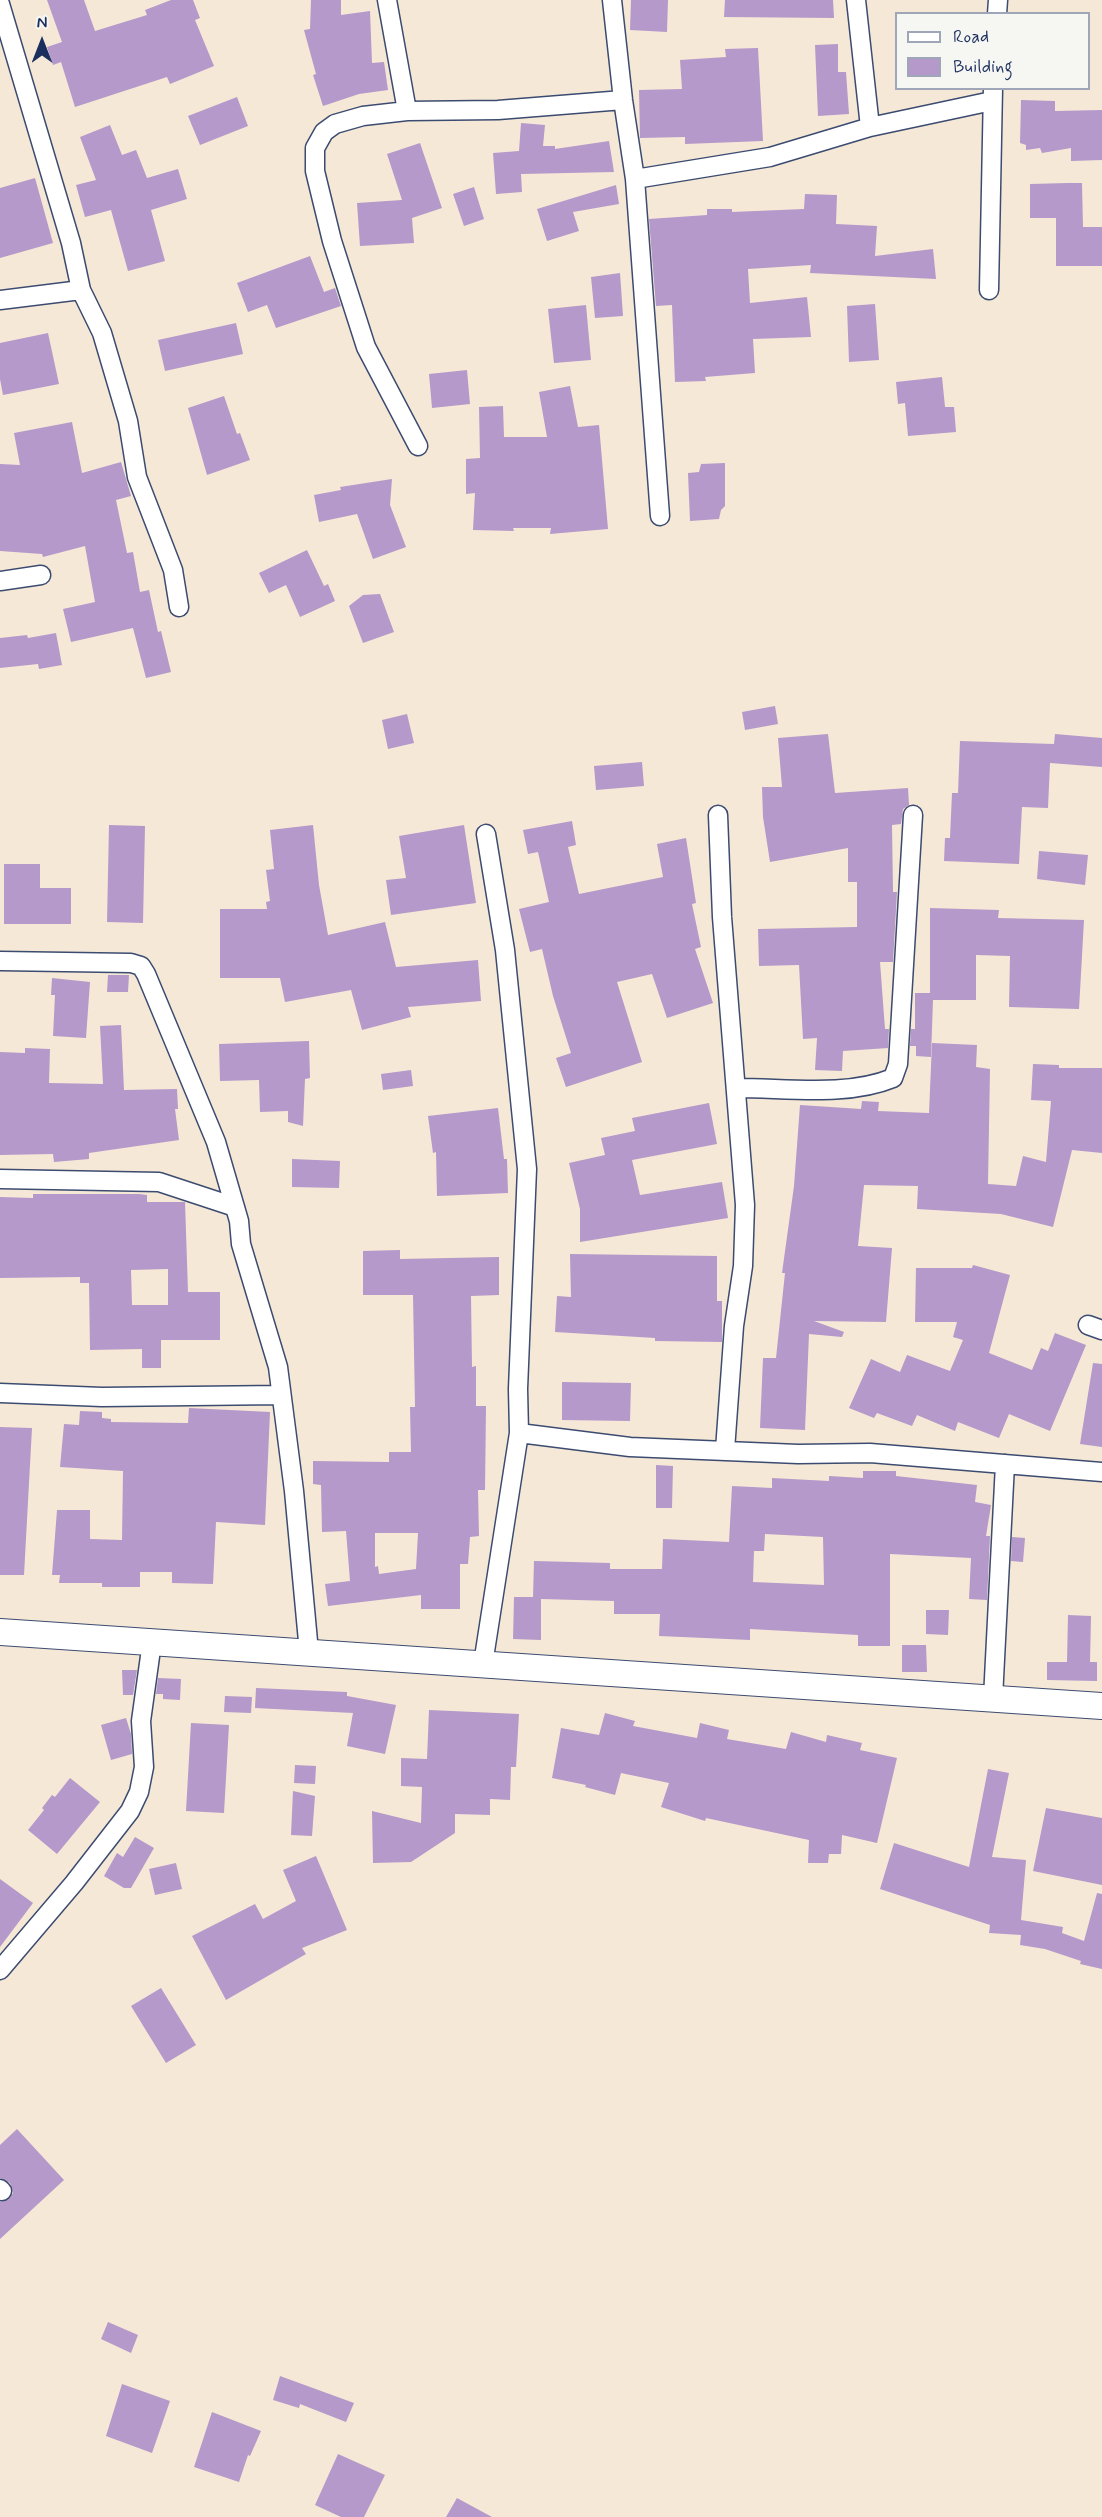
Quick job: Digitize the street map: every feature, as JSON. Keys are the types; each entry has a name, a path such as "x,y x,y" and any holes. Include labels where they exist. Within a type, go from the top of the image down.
{"main road":[{"path":"0,1632 1102,1706"}],"street":[{"path":"387,0 407,111"},
{"path":"612,0 623,100 635,178 660,516"},
{"path":"856,0 870,127"},
{"path":"0,4 68,235 81,290 102,333 128,421 137,477 173,570 179,607"},
{"path":"635,178 770,157 870,127 992,95 988,290"},
{"path":"418,446 366,347 332,241 315,171 315,148 324,132 335,124 363,116 407,111 498,110 623,100"},
{"path":"0,300 81,290"},
{"path":"0,581 41,575"},
{"path":"718,815 722,917 745,1205 744,1245 734,1326 725,1450"},
{"path":"737,1088 855,1089 877,1085 893,1078 898,1064 914,815"},
{"path":"483,1664 519,1432 518,1389 527,1169 505,950 486,834"},
{"path":"0,961 131,963 141,966 146,974 216,1143 235,1207 241,1244 278,1367 294,1491 309,1652"},
{"path":"0,1179 159,1182 235,1207"},
{"path":"0,1393 102,1397 281,1395"},
{"path":"519,1432 630,1447 798,1454 870,1453 1102,1472"},
{"path":"993,1698 1005,1464"},
{"path":"0,1970 74,1883 130,1811 139,1792 144,1767 141,1721 152,1642"}],"building":[{"path":"47,0 84,0 95,31 147,15 145,10 171,0 193,0 200,18 195,20 214,66 170,84 167,77 75,107 61,62 53,65 47,47 62,42"},
{"path":"311,0 341,0 341,15 370,11 372,63 384,62 388,90 359,94 323,106 313,75 316,74 304,30 310,29"},
{"path":"631,0 668,0 667,32 630,30"},
{"path":"725,0 833,0 834,18 724,17"},
{"path":"838,44 838,72 846,72 849,114 818,116 815,45"},
{"path":"758,48 763,141 685,144 685,137 640,138 639,90 682,89 680,60 726,57 725,49"},
{"path":"237,97 248,126 200,145 188,116"},
{"path":"1021,100 1055,101 1055,111 1102,110 1102,160 1071,161 1071,148 1042,153 1040,148 1026,150 1026,145 1020,143"},
{"path":"521,123 545,125 543,146 555,146 555,149 609,141 614,172 521,174 522,192 496,194 493,153 519,151"},
{"path":"110,125 122,155 136,150 147,178 178,169 187,199 151,210 165,261 128,271 111,210 85,217 76,185 96,180 80,137"},
{"path":"420,143 442,208 412,218 414,243 360,246 357,203 402,200 387,154"},
{"path":"35,178 53,243 0,258 0,188"},
{"path":"1082,183 1083,227 1102,227 1102,266 1056,266 1056,218 1030,218 1030,184"},
{"path":"616,185 619,204 573,212 579,231 547,241 537,209"},
{"path":"474,187 484,219 464,226 453,194"},
{"path":"805,194 837,195 836,224 877,226 875,256 933,249 936,279 810,273 811,265 748,269 750,303 807,297 811,337 753,339 755,373 705,377 706,381 675,382 672,305 656,306 649,219 707,215 707,209 732,209 732,212 804,209"},
{"path":"310,256 324,292 335,288 341,306 276,328 267,305 248,312 237,283"},
{"path":"620,273 623,316 595,318 591,277"},
{"path":"875,304 879,360 849,362 847,306"},
{"path":"586,305 591,360 554,363 548,309"},
{"path":"236,323 243,354 165,371 158,340"},
{"path":"48,333 59,384 3,395 0,379 0,343"},
{"path":"467,370 470,404 432,408 429,374"},
{"path":"942,377 945,407 954,407 956,432 908,436 905,403 898,404 896,382"},
{"path":"570,386 578,427 599,425 608,529 550,534 551,528 513,528 514,531 473,530 475,493 466,494 466,459 480,458 479,407 503,406 504,437 547,437 539,392"},
{"path":"224,396 237,434 240,433 250,460 207,475 188,408"},
{"path":"72,422 82,473 121,462 131,496 116,500 127,553 133,552 140,592 149,590 158,632 161,631 171,672 146,678 133,628 71,642 63,609 95,602 85,546 43,557 42,554 0,551 0,464 20,465 14,433"},
{"path":"725,463 725,506 721,510 719,519 690,521 688,473 699,472 701,464"},
{"path":"392,479 390,505 406,547 373,559 357,514 319,522 314,495 341,490 340,487"},
{"path":"307,550 324,586 328,584 335,601 300,617 286,585 269,593 259,573"},
{"path":"380,594 394,632 363,643 349,606 363,595"},
{"path":"56,633 62,665 39,669 38,664 0,668 0,638 27,635 28,638"},
{"path":"775,706 778,724 745,730 742,712"},
{"path":"407,714 414,743 388,749 382,720"},
{"path":"828,734 835,793 908,788 909,805 903,809 901,824 892,825 893,892 897,892 893,962 880,962 885,1029 889,1029 888,1048 843,1051 842,1071 815,1070 817,1038 803,1039 799,965 759,966 758,929 857,927 857,882 848,882 848,848 770,862 763,817 762,787 782,787 778,738"},
{"path":"1055,734 1102,738 1102,767 1050,763 1048,808 1022,807 1019,864 944,861 945,838 950,838 952,793 958,793 960,741 1054,744"},
{"path":"642,762 644,786 596,790 594,766"},
{"path":"572,821 576,845 568,847 579,894 663,877 657,844 686,838 696,903 692,904 701,947 695,949 713,1003 667,1018 652,974 617,982 642,1062 566,1087 556,1058 571,1053 553,996 542,949 530,952 519,909 549,902 538,852 528,854 523,830"},
{"path":"109,825 145,826 143,923 107,922"},
{"path":"313,825 319,885 328,935 385,922 396,967 478,960 481,1001 408,1007 411,1017 362,1030 351,990 285,1002 280,978 220,978 220,909 267,909 266,902 270,901 266,870 274,869 270,830"},
{"path":"464,825 476,903 391,915 386,880 406,878 399,836"},
{"path":"1039,851 1088,855 1085,885 1037,879"},
{"path":"4,864 40,864 40,888 71,888 71,924 4,924"},
{"path":"930,908 999,910 998,918 1084,920 1079,1009 1009,1007 1010,956 976,955 976,1000 933,1000 931,1057 916,1056 916,1046 910,1046 911,1029 915,1029 915,993 930,993"},
{"path":"108,975 129,975 128,992 107,992"},
{"path":"52,978 90,982 86,1038 53,1036 55,995 51,995"},
{"path":"121,1025 124,1090 177,1089 178,1109 175,1109 179,1140 89,1153 89,1159 54,1162 53,1154 0,1155 0,1052 25,1053 25,1048 50,1049 49,1083 103,1084 100,1026"},
{"path":"309,1041 310,1078 305,1079 303,1126 288,1122 288,1111 260,1112 259,1080 220,1081 219,1044"},
{"path":"932,1043 977,1045 976,1067 990,1069 988,1184 1016,1186 1023,1156 1046,1162 1051,1101 1031,1100 1033,1064 1059,1065 1059,1068 1102,1068 1102,1153 1072,1150 1053,1227 1001,1214 917,1209 918,1186 864,1185 858,1246 892,1248 886,1322 814,1321 844,1332 842,1337 809,1334 805,1430 760,1428 763,1358 776,1358 785,1273 782,1273 794,1186 800,1105 861,1109 862,1101 879,1102 878,1111 929,1113"},
{"path":"411,1070 413,1086 383,1090 381,1074"},
{"path":"709,1103 717,1144 632,1160 640,1195 722,1182 728,1218 580,1242 580,1209 569,1163 605,1155 601,1138 635,1131 632,1118"},
{"path":"498,1108 504,1159 507,1159 508,1193 437,1196 436,1152 433,1153 428,1116"},
{"path":"292,1159 340,1161 339,1188 292,1187"},
{"path":"33,1194 139,1194 147,1195 147,1202 185,1202 188,1292 220,1292 220,1340 161,1340 161,1368 142,1368 142,1349 90,1350 89,1283 80,1283 80,1277 0,1278 0,1197 33,1198","holes":["168,1269 168,1305 132,1305 131,1270"]},
{"path":"400,1250 400,1259 499,1257 499,1295 471,1296 472,1367 476,1366 476,1406 486,1406 485,1490 478,1490 479,1536 470,1537 468,1564 460,1564 460,1609 421,1609 421,1595 328,1606 325,1584 350,1581 346,1531 322,1532 321,1485 313,1484 313,1461 389,1462 389,1452 411,1452 410,1407 415,1407 413,1295 363,1295 363,1251","holes":["375,1533 418,1533 416,1569 379,1574 378,1566 375,1567"]},
{"path":"570,1254 717,1256 717,1301 722,1301 722,1342 655,1341 655,1338 555,1332 557,1296 571,1297"},
{"path":"973,1265 1010,1275 989,1353 1032,1370 1041,1348 1048,1351 1055,1333 1086,1345 1050,1431 1009,1414 999,1438 958,1422 955,1431 917,1415 912,1426 877,1413 874,1418 849,1408 871,1359 900,1372 907,1355 950,1371 963,1340 953,1337 957,1322 915,1322 916,1268 972,1268"},
{"path":"1093,1363 1102,1364 1102,1447 1080,1444"},
{"path":"562,1382 631,1383 630,1421 562,1420"},
{"path":"189,1408 270,1412 265,1525 216,1522 213,1584 172,1583 172,1572 140,1572 140,1587 102,1587 102,1583 59,1583 60,1575 52,1575 57,1510 90,1510 90,1539 122,1540 123,1471 60,1467 64,1424 79,1425 80,1411 102,1412 102,1418 111,1419 111,1422 188,1423"},
{"path":"0,1427 32,1428 24,1575 0,1575"},
{"path":"656,1465 673,1466 672,1508 656,1508"},
{"path":"863,1471 896,1471 896,1476 977,1485 975,1502 991,1505 986,1536 990,1536 987,1600 969,1599 971,1558 890,1554 890,1646 858,1646 858,1635 750,1629 750,1640 659,1636 660,1614 614,1614 614,1601 541,1599 541,1640 513,1639 514,1597 533,1597 534,1561 610,1563 610,1569 662,1569 663,1539 729,1542 732,1486 772,1488 772,1478 829,1481 829,1476 863,1478","holes":["765,1534 823,1537 824,1585 753,1582 754,1551 764,1551"]},
{"path":"1012,1537 1025,1538 1023,1562 1011,1561"},
{"path":"926,1610 949,1610 948,1635 926,1634"},
{"path":"1068,1615 1091,1616 1090,1662 1097,1662 1097,1681 1047,1680 1047,1662 1067,1662"},
{"path":"902,1645 926,1645 927,1672 902,1672"},
{"path":"122,1670 137,1670 133,1695 123,1695"},
{"path":"158,1678 181,1679 180,1700 163,1699 163,1694 156,1694"},
{"path":"256,1688 347,1692 347,1696 396,1705 385,1754 347,1746 353,1713 255,1708"},
{"path":"225,1696 252,1697 251,1713 224,1712"},
{"path":"429,1710 519,1714 516,1767 511,1767 510,1800 490,1799 490,1815 455,1814 455,1833 411,1862 373,1863 372,1811 421,1823 422,1787 401,1786 401,1758 427,1759"},
{"path":"605,1713 635,1721 633,1726 697,1738 700,1723 729,1730 727,1739 786,1749 791,1732 826,1742 827,1735 862,1743 860,1750 897,1758 877,1843 842,1835 841,1854 829,1854 828,1863 808,1863 809,1840 706,1818 705,1821 661,1807 669,1783 621,1773 615,1795 585,1787 586,1785 552,1778 561,1728 599,1735"},
{"path":"126,1718 131,1734 132,1754 111,1760 101,1725"},
{"path":"191,1723 229,1725 224,1813 186,1811"},
{"path":"295,1765 316,1766 315,1784 294,1783"},
{"path":"988,1769 1009,1773 992,1857 1026,1860 1021,1920 1063,1927 1062,1933 1084,1941 1097,1893 1102,1894 1102,1969 1080,1964 1081,1961 1045,1949 1020,1945 1021,1935 989,1933 990,1925 880,1889 894,1843 969,1867"},
{"path":"70,1778 100,1802 57,1854 28,1830 44,1810 42,1808 52,1795 55,1797"},
{"path":"293,1791 315,1796 312,1836 291,1835"},
{"path":"1046,1808 1102,1818 1102,1885 1033,1871"},
{"path":"135,1837 154,1848 131,1888 124,1888 104,1876 117,1853 123,1857"},
{"path":"316,1856 347,1930 302,1948 306,1954 226,2000 192,1936 255,1904 263,1919 296,1901 283,1870"},
{"path":"176,1863 182,1889 155,1895 149,1869"},
{"path":"0,1879 33,1903 0,1947"},
{"path":"161,1988 196,2045 166,2063 131,2006"},
{"path":"17,2129 64,2180 0,2239 0,2202 9,2199 13,2193 10,2183 0,2178 0,2145"},
{"path":"108,2322 138,2335 131,2353 101,2339"},
{"path":"280,2376 354,2403 346,2422 300,2404 299,2408 273,2400"},
{"path":"122,2384 170,2401 152,2453 106,2436"},
{"path":"212,2412 261,2431 250,2456 248,2455 239,2482 194,2467"},
{"path":"338,2454 385,2475 364,2517 341,2517 315,2505"},
{"path":"457,2498 492,2517 446,2517"}]}
